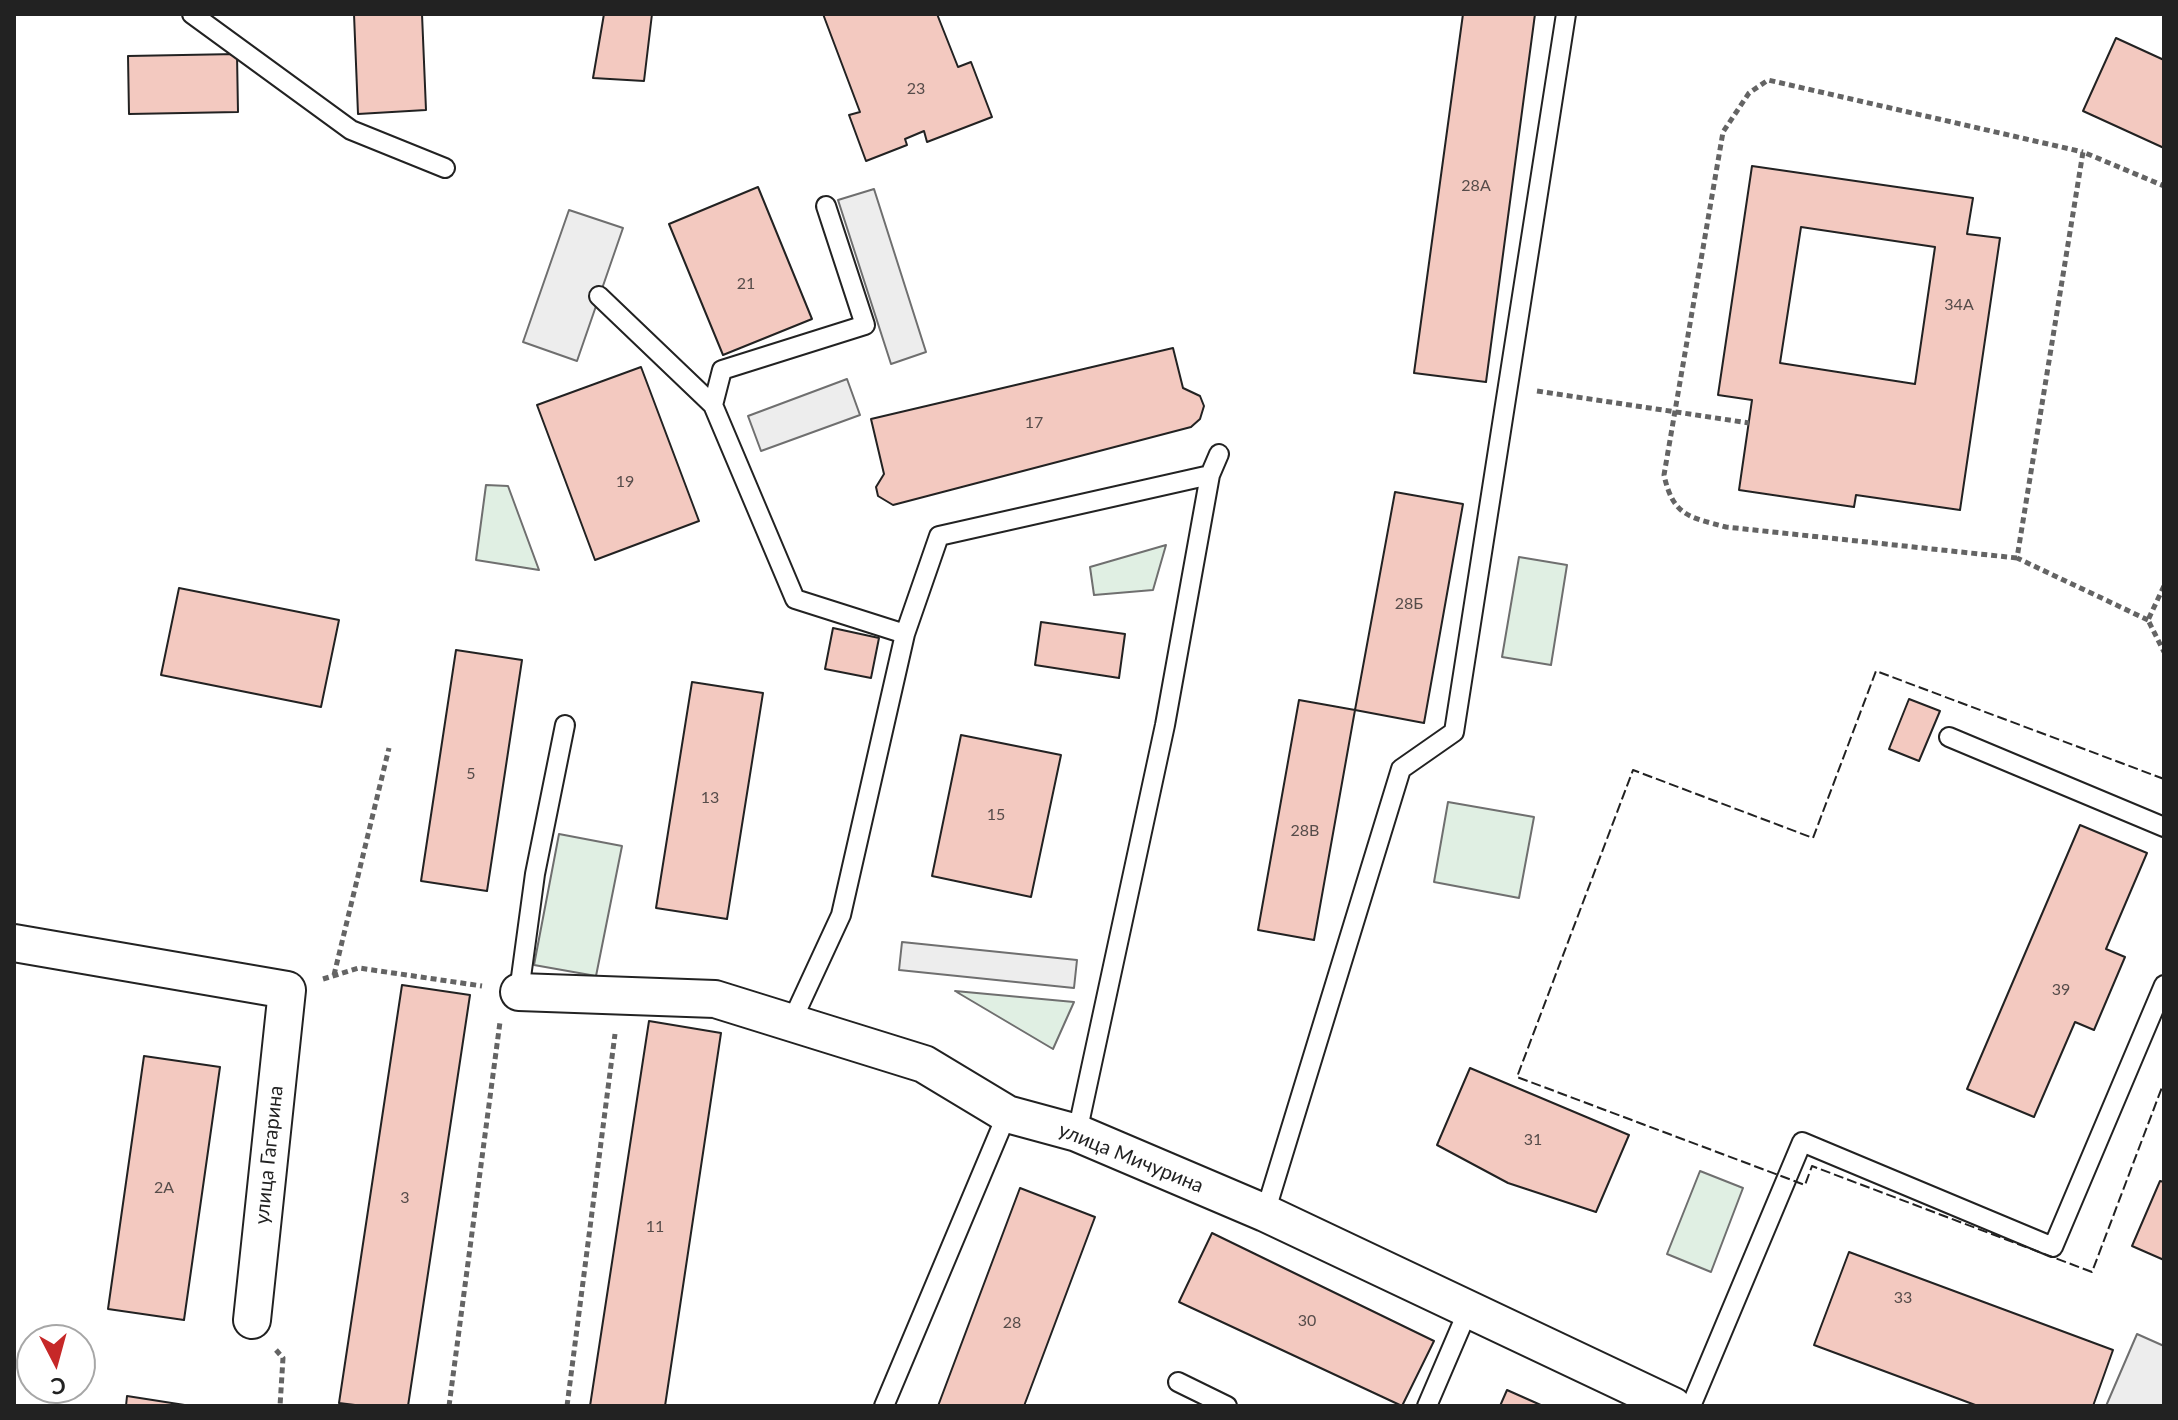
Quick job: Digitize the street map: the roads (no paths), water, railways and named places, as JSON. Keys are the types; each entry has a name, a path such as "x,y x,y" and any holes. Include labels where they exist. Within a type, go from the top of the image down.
{"street":[{"name":"улица Гагарина","path":"14,943 287,990 252,1320"},
{"name":"улица Мичурина","path":"511,990 715,999 924,1064 1007,1114 1077,1133 1265,1213 1673,1406"}],"lane":[{"path":"192,14 351,130 445,168"},
{"path":"1265,1213 1401,769 1454,732 1566,14"},
{"path":"713,405 722,370 865,325 826,206"},
{"path":"599,296 713,405 795,599 905,634"},
{"path":"1077,1133 1165,725 1210,475 1219,454"},
{"path":"791,1023 841,915 905,634 939,536 1210,475"},
{"path":"511,990 565,725"},
{"path":"1949,737 2164,827"},
{"path":"1691,1406 1802,1142 2053,1247 2164,985"},
{"path":"884,1406 1007,1114"},
{"path":"1427,1406 1469,1308"},
{"path":"1178,1382 1227,1406"}]}
